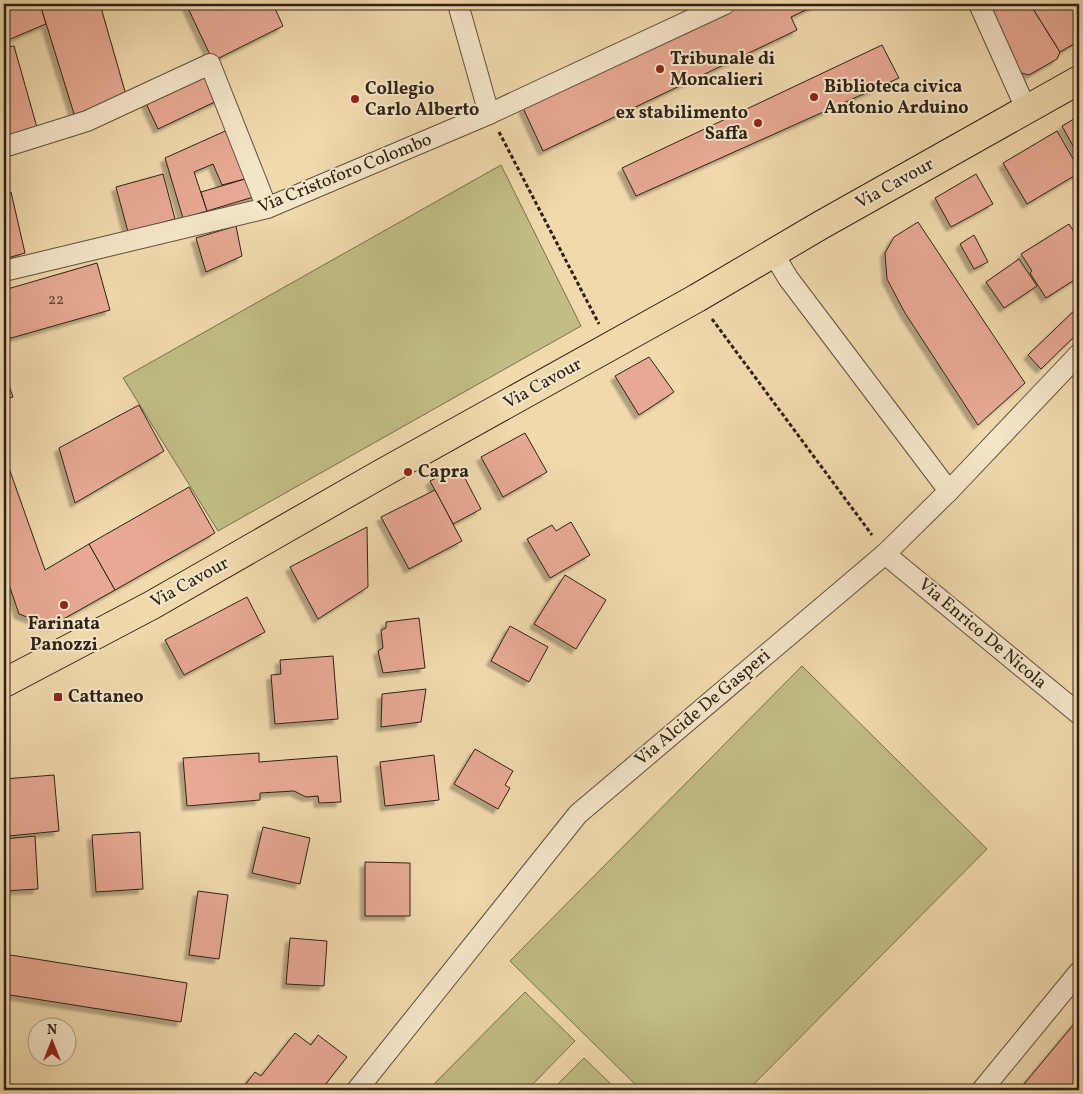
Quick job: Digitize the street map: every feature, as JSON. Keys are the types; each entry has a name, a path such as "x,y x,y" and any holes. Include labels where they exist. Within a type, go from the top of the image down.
{"main road":[{"name":"Via Cavour","path":"6,675 152,605 1079,80"}],"street":[{"path":"458,4 489,114"},
{"name":"Via Cristoforo Colombo","path":"4,272 267,208 489,114 725,4"},
{"path":"978,4 1027,111"},
{"path":"4,145 87,121 210,64 267,208"},
{"path":"773,253 794,286 949,491"},
{"name":"Via Alcide De Gasperi","path":"357,1090 578,814 885,554 949,491 1079,354"},
{"name":"Via Enrico De Nicola","path":"885,554 1079,714"},
{"path":"982,1090 1079,972"}],"path":[{"path":"489,114 610,346"},
{"path":"697,298 885,554"}],"shaded area":[{"path":"501,165 581,326 218,531 123,378"},
{"path":"802,666 987,849 748,1090 641,1090 510,961"},
{"path":"525,992 575,1041 527,1090 438,1090 433,1085"},
{"path":"584,1058 617,1090 552,1090"}],"building":[{"path":"4,4 40,4 46,24 8,40 10,46 4,47"},
{"path":"40,4 100,4 126,95 75,117"},
{"path":"186,4 273,4 283,26 213,61"},
{"name":"Tribunale di Moncalieri","path":"743,4 818,4 791,17 797,30 543,151 523,108"},
{"path":"1004,4 1030,4 1060,52 1057,59 1029,75 1018,72 992,11"},
{"path":"1030,4 1079,4 1079,41 1060,52"},
{"name":"ex stabilimento Saffa","path":"882,45 899,78 636,196 622,168"},
{"path":"14,46 38,131 7,137 4,126 4,47"},
{"path":"208,67 221,99 158,129 144,99"},
{"path":"1079,116 1079,157 1062,126"},
{"path":"232,128 252,177 222,185 213,164 194,172 207,211 183,218 165,158"},
{"path":"1057,131 1079,169 1079,173 1027,204 1003,163"},
{"path":"163,174 175,219 128,232 116,187"},
{"path":"976,174 993,204 951,227 935,198"},
{"path":"252,177 260,195 207,211 201,192"},
{"path":"11,192 25,253 4,259 4,194"},
{"path":"918,222 1025,383 978,425 905,313 887,279 885,253 894,237"},
{"path":"1069,224 1079,237 1079,277 1046,298 1030,273 1032,271 1021,254"},
{"path":"236,226 242,256 206,272 196,238"},
{"path":"974,235 988,262 974,269 960,244"},
{"path":"1019,259 1037,286 1004,308 986,282"},
{"path":"97,263 110,310 4,340 4,290"},
{"path":"1079,306 1079,332 1041,369 1028,355"},
{"path":"649,357 674,392 639,415 615,376"},
{"path":"4,371 13,397 4,400"},
{"path":"139,405 164,451 75,503 59,448"},
{"path":"525,433 547,472 503,497 481,457"},
{"path":"4,454 45,570 89,544 115,590 51,626 19,614 4,570"},
{"path":"459,467 481,509 453,524 430,481"},
{"path":"189,487 215,533 115,590 89,544"},
{"path":"435,490 462,541 409,569 381,517"},
{"path":"571,522 590,555 550,578 527,539 552,525 556,531"},
{"path":"367,527 368,587 318,619 290,567"},
{"path":"565,575 606,600 576,649 534,624"},
{"path":"247,597 265,632 184,675 165,640"},
{"path":"419,618 425,668 383,673 378,651 383,648 381,630 386,628 386,622"},
{"path":"510,626 548,647 529,682 491,661"},
{"path":"333,656 338,719 275,724 271,675 281,674 280,660"},
{"path":"426,689 421,722 381,727 382,694"},
{"path":"475,749 513,771 505,785 510,788 498,809 454,784"},
{"path":"259,753 259,762 337,756 341,802 319,803 318,796 306,797 294,791 260,793 260,800 187,806 183,758"},
{"path":"434,755 439,800 385,806 380,762"},
{"path":"54,775 59,831 9,836 4,779"},
{"path":"263,827 310,838 300,884 252,873"},
{"path":"140,832 143,889 96,892 92,835"},
{"path":"35,836 38,889 4,891 4,839"},
{"path":"365,862 410,863 410,916 365,916"},
{"path":"198,891 228,895 219,959 189,955"},
{"path":"290,938 327,941 324,986 286,984"},
{"path":"4,954 187,983 181,1022 4,994"},
{"path":"1079,1018 1079,1090 1019,1090"},
{"path":"295,1033 311,1045 318,1035 347,1057 321,1090 241,1090 255,1072 261,1076"}],"place":[{"name":"Tribunale di Moncalieri","path":"660,69"},
{"name":"Biblioteca civica Antonio Arduino","path":"814,97"},
{"name":"Collegio Carlo Alberto","path":"355,99"},
{"name":"ex stabilimento Saffa","path":"758,123"},
{"name":"Capra","path":"408,472"},
{"name":"Farinata Panozzi","path":"64,605"},
{"name":"Cattaneo","path":"58,697"}]}
